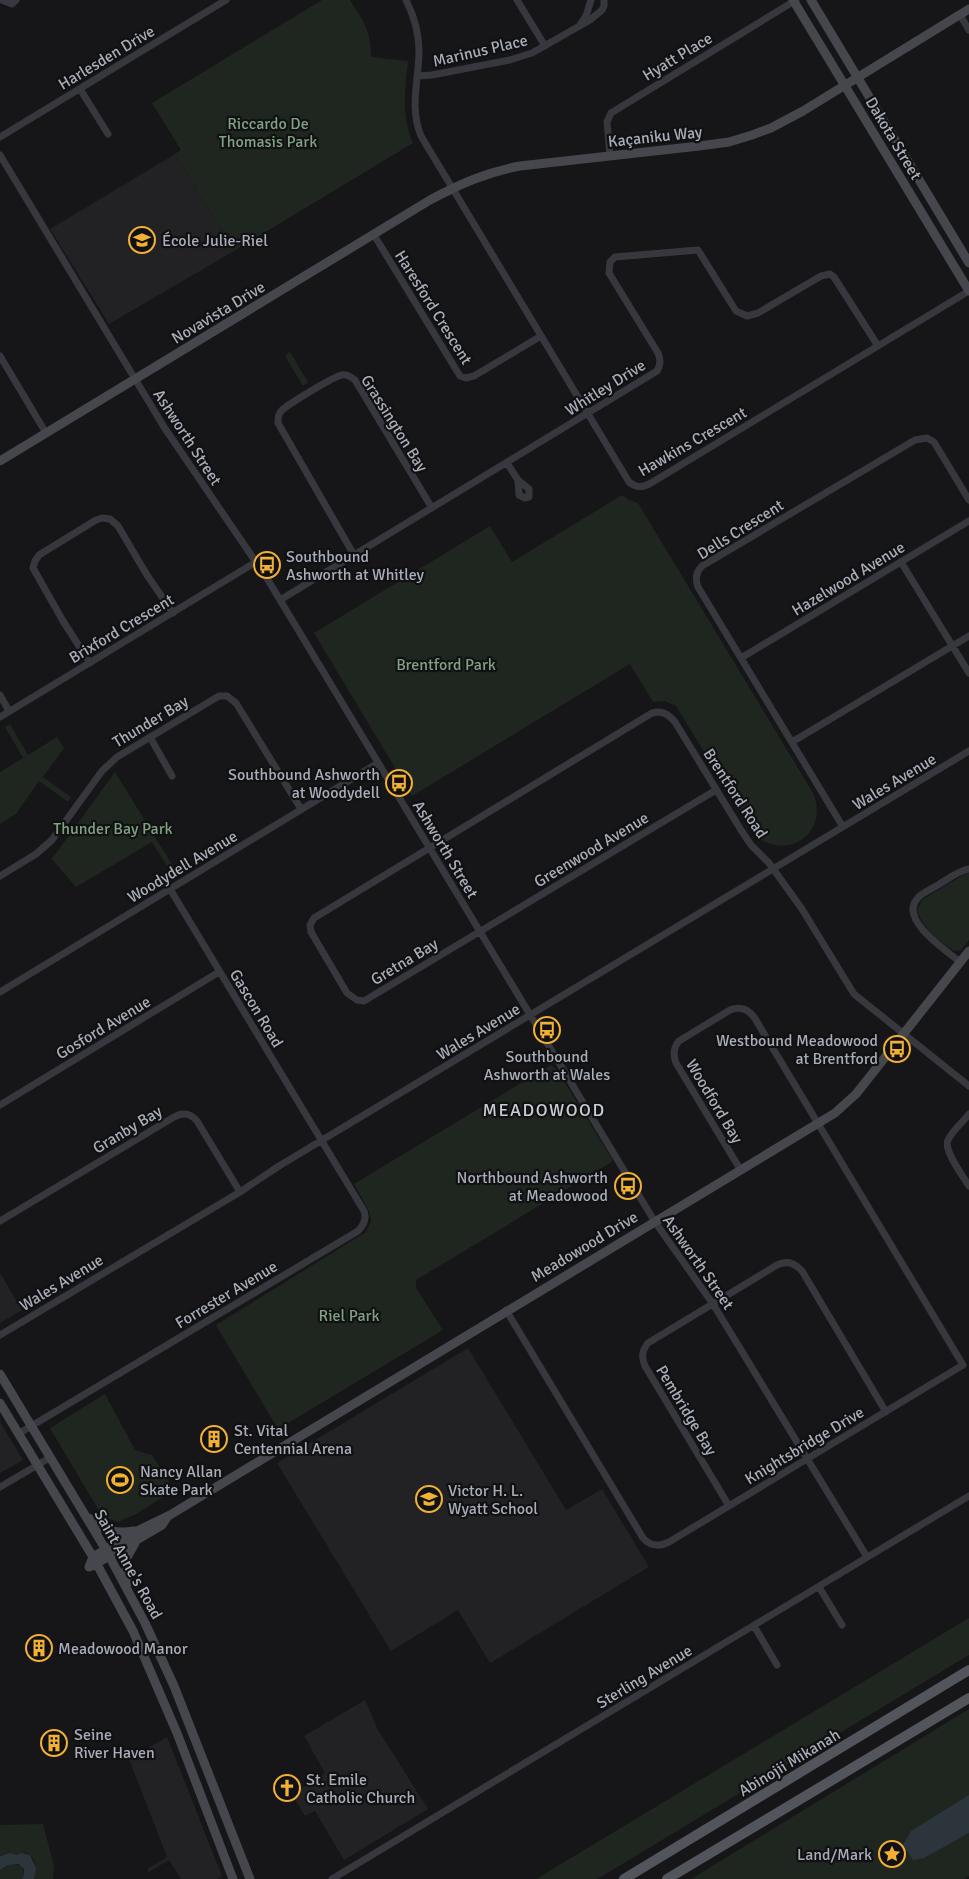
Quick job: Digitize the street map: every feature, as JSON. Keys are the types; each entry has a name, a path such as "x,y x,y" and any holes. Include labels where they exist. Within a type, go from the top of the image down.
{"main road":[{"name":"Abinojii Mikanah","path":"624,1879 969,1670"},
{"path":"667,1879 969,1698"}],"street":[{"path":"2,0 12,4 16,0"},
{"name":"Harlesden Drive","path":"0,137 226,0"},
{"name":"Hawkins Crescent","path":"406,0 415,20 418,37 419,53 414,102 418,128 452,189 629,482 637,487 651,483 969,291"},
{"path":"517,0 545,46"},
{"path":"579,27 586,16 591,0"},
{"name":"Marinus Place","path":"417,76 510,60 545,46 599,13 604,6 604,0"},
{"name":"Dakota Street","path":"795,0 969,263"},
{"name":"Hyatt Place","path":"610,156 606,122 611,113 795,0"},
{"name":"Dakota Street","path":"811,0 851,82 969,291"},
{"path":"851,82 969,9"},
{"path":"960,15 969,30"},
{"name":"Kaçaniku Way","path":"452,189 502,169 699,146 743,138 782,123 851,82"},
{"path":"80,89 108,134"},
{"name":"Ashworth Street","path":"0,155 164,427 280,600 654,1221 713,1304 867,1557"},
{"name":"Novavista Drive","path":"0,461 452,189"},
{"name":"Haresford Crescent","path":"374,235 460,376 466,378 474,376 541,336"},
{"name":"Whitley Drive","path":"280,600 657,371 660,366 658,353 609,273 610,262 615,257 698,250 736,311 747,316 821,276 831,274 878,346"},
{"path":"0,356 46,433"},
{"name":"Grassington Bay","path":"354,555 277,420 280,413 296,401 337,376 352,377 357,382 432,508"},
{"name":"Dells Crescent","path":"843,827 696,583 697,573 702,566 915,440 927,438 934,442 969,500"},
{"path":"507,463 518,480"},
{"path":"90,663 33,568 34,561 39,555 96,520 110,519 117,526 173,613"},
{"name":"Hazelwood Avenue","path":"741,658 969,521"},
{"name":"Brixford Crescent","path":"0,717 256,562"},
{"path":"901,562 969,673"},
{"path":"792,742 969,636"},
{"path":"0,695 9,711"},
{"name":"Thunder Bay","path":"0,876 45,847 106,766 216,697 230,698 240,708 301,809"},
{"name":"Brentford Road","path":"429,848 656,712 668,714 747,839 773,869 802,909 854,994 969,1086"},
{"path":"150,737 172,776"},
{"name":"Wales Avenue","path":"0,1335 969,751"},
{"name":"Woodydell Avenue","path":"0,992 378,763"},
{"name":"Greenwood Avenue","path":"480,931 717,790"},
{"name":"Gretna Bay","path":"429,848 314,918 310,925 310,933 347,993 357,1000 364,1001 480,931"},
{"path":"960,962 924,932 914,914 914,907 919,897 969,869"},
{"name":"Gascon Road","path":"170,889 321,1142"},
{"name":"Meadowood Drive","path":"95,1560 139,1534 162,1525 170,1515 841,1108 857,1093 969,951"},
{"name":"Gosford Avenue","path":"0,1105 219,972"},
{"name":"Woodford Bay","path":"740,1169 676,1063 673,1054 679,1041 730,1010 743,1008 754,1017 818,1123"},
{"name":"Granby Bay","path":"0,1221 183,1113 191,1115 196,1121 240,1192"},
{"path":"969,1114 947,1144 950,1154 969,1186"},
{"name":"Knightsbridge Drive","path":"506,1310 646,1541 656,1545 664,1545 886,1412 966,1363 818,1123"},
{"name":"Forrester Avenue","path":"18,1434 361,1228 364,1224 364,1211 321,1142"},
{"name":"Pembridge Bay","path":"729,1506 645,1365 642,1352 648,1343 781,1263 796,1265 802,1271 886,1412"},
{"name":"Saint Anne's Road","path":"0,1374 108,1553 133,1600 190,1726 249,1876"},
{"name":"Saint Anne's Road","path":"0,1403 95,1560 133,1631 177,1733 233,1879"},
{"path":"0,1487 51,1457"},
{"name":"Sterling Avenue","path":"332,1879 969,1496"},
{"path":"81,1509 102,1528 139,1534 125,1561 126,1578 133,1600"},
{"path":"819,1587 842,1625"},
{"path":"754,1626 777,1665"},
{"path":"177,1733 190,1726"},
{"path":"233,1879 249,1876"}],"shaded area":[{"name":"École Julie-Riel","path":"175,154 234,251 109,324 50,229"},
{"path":"0,1273 22,1310 0,1323"},
{"name":"Victor H. L. Wyatt School","path":"468,1348 566,1510 602,1489 649,1567 490,1663 458,1610 391,1651 277,1463"},
{"path":"0,1422 23,1460 0,1473"},
{"path":"365,1700 378,1730 428,1809 344,1860 315,1811 305,1816 292,1794 325,1773 304,1736"},
{"path":"167,1737 222,1876 217,1879 181,1879 169,1860 149,1872 147,1869 167,1857 129,1759"},
{"path":"969,1795 969,1833 924,1858 913,1860 903,1845 911,1831"},
{"path":"10,1853 30,1855 36,1868 34,1879 22,1879 24,1869 18,1864 8,1865 0,1870 0,1856"}],"green space":[{"name":"Riccardo De Thomasis Park","path":"322,0 350,0 366,27 370,40 371,57 408,61 405,113 413,143 234,251 175,154 181,150 152,103"},
{"path":"290,352 308,382 303,386 285,356"},
{"name":"Brentford Park","path":"622,495 638,503 813,793 817,807 816,820 811,831 802,839 780,846 767,843 755,835 676,706 665,701 653,702 630,664 412,796 314,633 490,526 512,562"},
{"path":"10,724 28,755 57,737 64,748 43,777 71,797 68,802 39,781 16,814 0,824 0,772 23,758 5,727"},
{"name":"Thunder Bay Park","path":"115,772 176,871 172,874 152,842 76,887 51,858"},
{"path":"969,873 969,940 961,950 955,951 932,934 917,910 922,900"},
{"name":"Riel Park","path":"551,1065 557,1070 612,1162 416,1280 416,1288 443,1330 278,1429 216,1325 366,1232 371,1221 369,1211 354,1184"},
{"path":"105,1394 135,1450 152,1455 174,1490 136,1514 118,1522 102,1516 50,1428"},
{"path":"969,1618 969,1655 609,1872 597,1879 536,1879"},
{"path":"969,1709 969,1876 964,1879 691,1879"},
{"path":"43,1824 54,1866 53,1879 34,1879 34,1863 29,1854 0,1856 0,1825"},
{"path":"13,1864 23,1868 22,1879 0,1879 0,1870"}],"place":[{"name":"École Julie-Riel","path":"142,240"},
{"name":"Southbound Ashworth at Whitley","path":"267,565"},
{"name":"Southbound Ashworth at Woodydell","path":"399,783"},
{"name":"Southbound Ashworth at Wales","path":"547,1030"},
{"name":"Westbound Meadowood at Brentford","path":"897,1049"},
{"name":"Northbound Ashworth at Meadowood","path":"628,1186"},
{"name":"St. Vital Centennial Arena","path":"214,1439"},
{"name":"Nancy Allan Skate Park","path":"120,1480"},
{"name":"Victor H. L. Wyatt School","path":"429,1499"},
{"name":"Meadowood Manor","path":"39,1648"},
{"name":"Seine River Haven","path":"54,1743"},
{"name":"St. Emile Catholic Church","path":"287,1788"},
{"name":"Land/Mark","path":"892,1854"}],"district":[{"name":"MEADOWOOD","path":"544,1110"}]}
